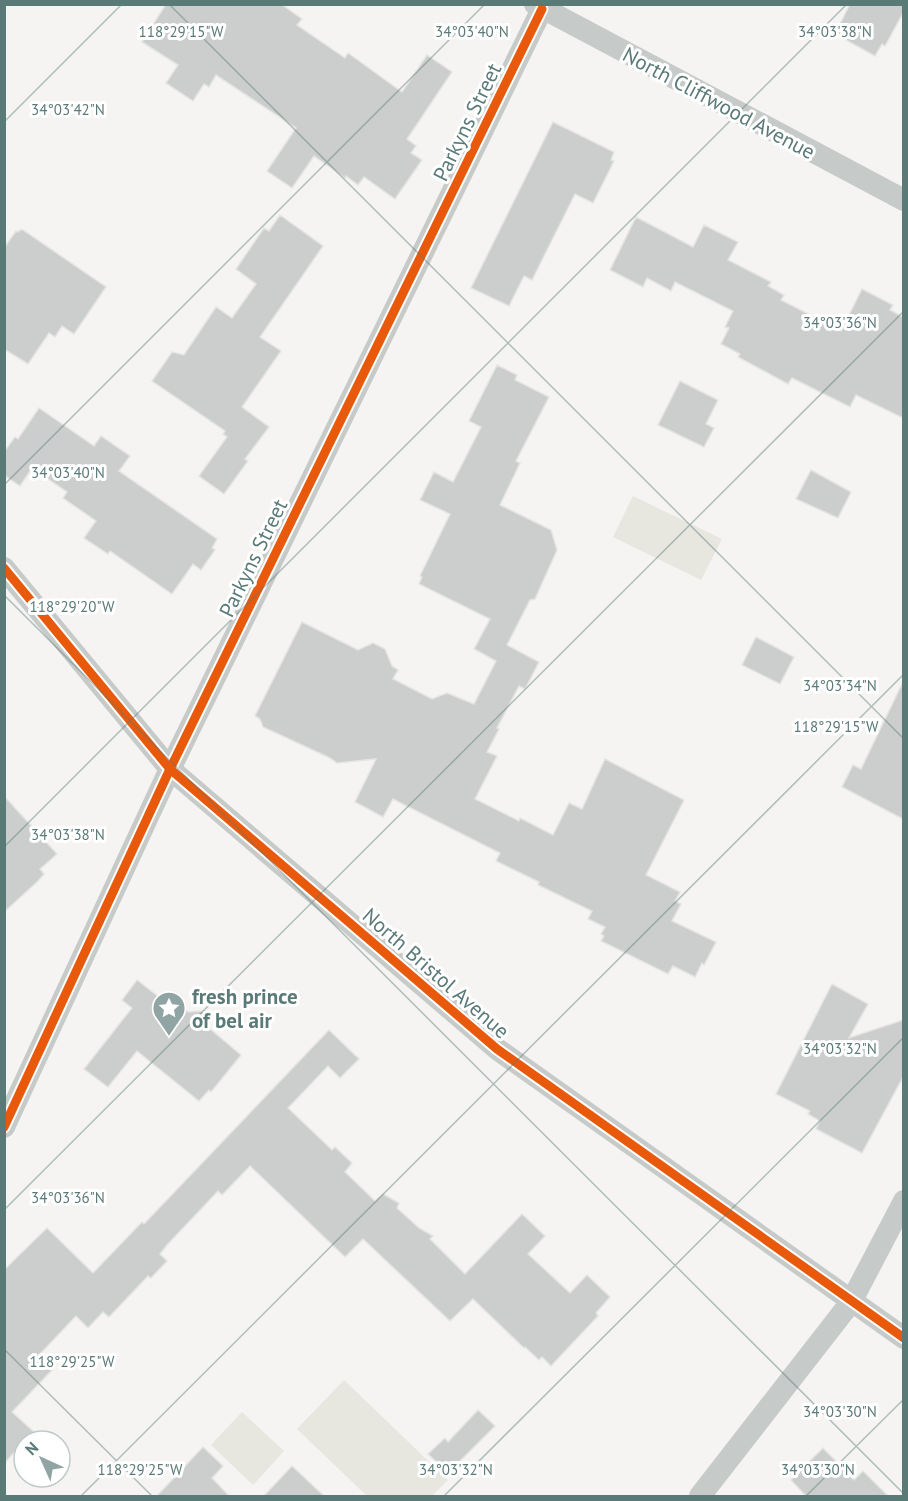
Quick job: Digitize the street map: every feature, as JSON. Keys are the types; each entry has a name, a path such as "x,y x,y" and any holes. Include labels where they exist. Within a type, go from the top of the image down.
{"street":[{"name":"North Cliffwood Avenue","path":"539,7 903,200"},
{"name":"Parkyns Street","path":"4,1126 170,769 539,7"},
{"name":"North Bristol Avenue","path":"4,568 170,769 497,1049 903,1338"},
{"path":"700,1497 850,1302 903,1202"}],"shaded area":[{"path":"633,496 722,539 701,580 613,537"},
{"path":"344,1380 448,1480 432,1496 367,1496 297,1429"},
{"path":"242,1412 284,1451 253,1485 211,1445"}],"building":[{"path":"166,4 281,4 302,19 297,25 345,58 348,53 402,92 427,55 452,72 407,139 416,146 411,153 422,160 395,199 364,177 358,185 314,156 292,188 267,171 296,128 216,75 209,87 204,84 193,101 166,83 178,65 142,42"},
{"path":"850,4 903,4 903,13 885,46 882,44 875,56 835,34"},
{"path":"553,122 614,152 611,160 614,161 593,203 575,194 532,280 524,276 509,306 471,288"},
{"path":"280,215 323,246 260,337 281,351 242,407 269,427 245,459 248,461 224,494 199,476 227,437 223,434 225,431 152,381 172,352 184,355 216,307 232,318 256,284 236,269 264,228 269,231"},
{"path":"636,217 693,247 704,225 738,242 728,260 771,282 768,286 784,295 781,300 841,331 862,289 893,305 890,310 903,317 903,418 856,395 850,407 792,378 788,384 738,357 740,354 721,344 729,328 725,327 733,311 675,282 671,291 647,278 643,287 610,270"},
{"path":"20,230 106,287 74,334 62,326 55,337 49,333 28,364 4,349 4,248 16,231"},
{"path":"497,365 517,375 515,380 549,397 516,461 520,463 500,505 551,530 557,550 535,599 530,600 507,645 539,662 525,689 519,686 497,728 499,729 487,752 497,756 475,799 553,835 569,803 582,809 605,759 684,800 646,875 680,892 675,901 681,904 672,921 716,942 695,977 673,966 668,974 601,941 604,936 601,934 605,927 588,919 592,911 538,885 539,882 496,861 500,853 393,799 383,817 355,802 376,759 337,763 263,727 260,719 255,716 302,622 358,650 373,643 385,649 392,666 398,670 393,679 432,699 447,693 474,704 496,661 474,649 490,619 419,584 422,577 420,576 450,514 420,500 434,472 453,482 481,427 469,421"},
{"path":"680,381 718,400 706,424 714,428 704,447 658,425"},
{"path":"39,408 94,446 101,436 130,456 119,471 217,539 212,548 215,550 201,570 193,564 172,594 110,551 108,554 84,538 96,521 63,498 67,492 32,468 20,486 4,475 4,452 15,437 18,439"},
{"path":"811,470 851,492 838,518 796,499"},
{"path":"756,637 794,657 780,684 742,665"},
{"path":"903,682 903,819 842,787 853,765 861,769"},
{"path":"4,796 57,854 40,869 44,874 38,881 4,912"},
{"path":"137,980 168,1004 172,1000 188,1012 205,1011 210,1018 210,1029 241,1055 211,1092 209,1090 199,1101 137,1051 108,1087 84,1069 132,1008 122,1000"},
{"path":"832,984 868,1004 849,1038 903,1020 903,1077 862,1153 816,1129 820,1121 808,1114 810,1111 776,1094"},
{"path":"329,1030 359,1059 340,1078 328,1066 288,1108 332,1150 335,1147 352,1163 345,1172 375,1201 383,1194 399,1203 397,1208 419,1228 433,1236 430,1239 465,1274 522,1214 545,1236 528,1254 570,1293 587,1275 610,1297 596,1313 598,1316 551,1366 542,1357 539,1360 524,1348 473,1299 450,1321 363,1239 345,1257 250,1166 222,1195 218,1191 167,1245 160,1254 167,1261 151,1278 148,1276 109,1317 103,1312 88,1328 76,1316 38,1356 52,1370 12,1412 31,1429 12,1429 12,1455 4,1464 4,1270 47,1228 93,1273 142,1222 144,1224"},
{"path":"478,1410 495,1426 448,1473 428,1454 445,1438 448,1442"},
{"path":"203,1447 223,1466 212,1478 230,1497 156,1497"},
{"path":"823,1448 854,1480 863,1471 889,1497 807,1497 791,1480"},
{"path":"292,1466 325,1497 263,1497"}],"cycle path":[{"path":"4,1127 170,769 542,9"},
{"path":"4,568 170,769 497,1049 904,1338"}],"place":[{"name":"fresh prince of bel air","path":"169,1037"}]}
